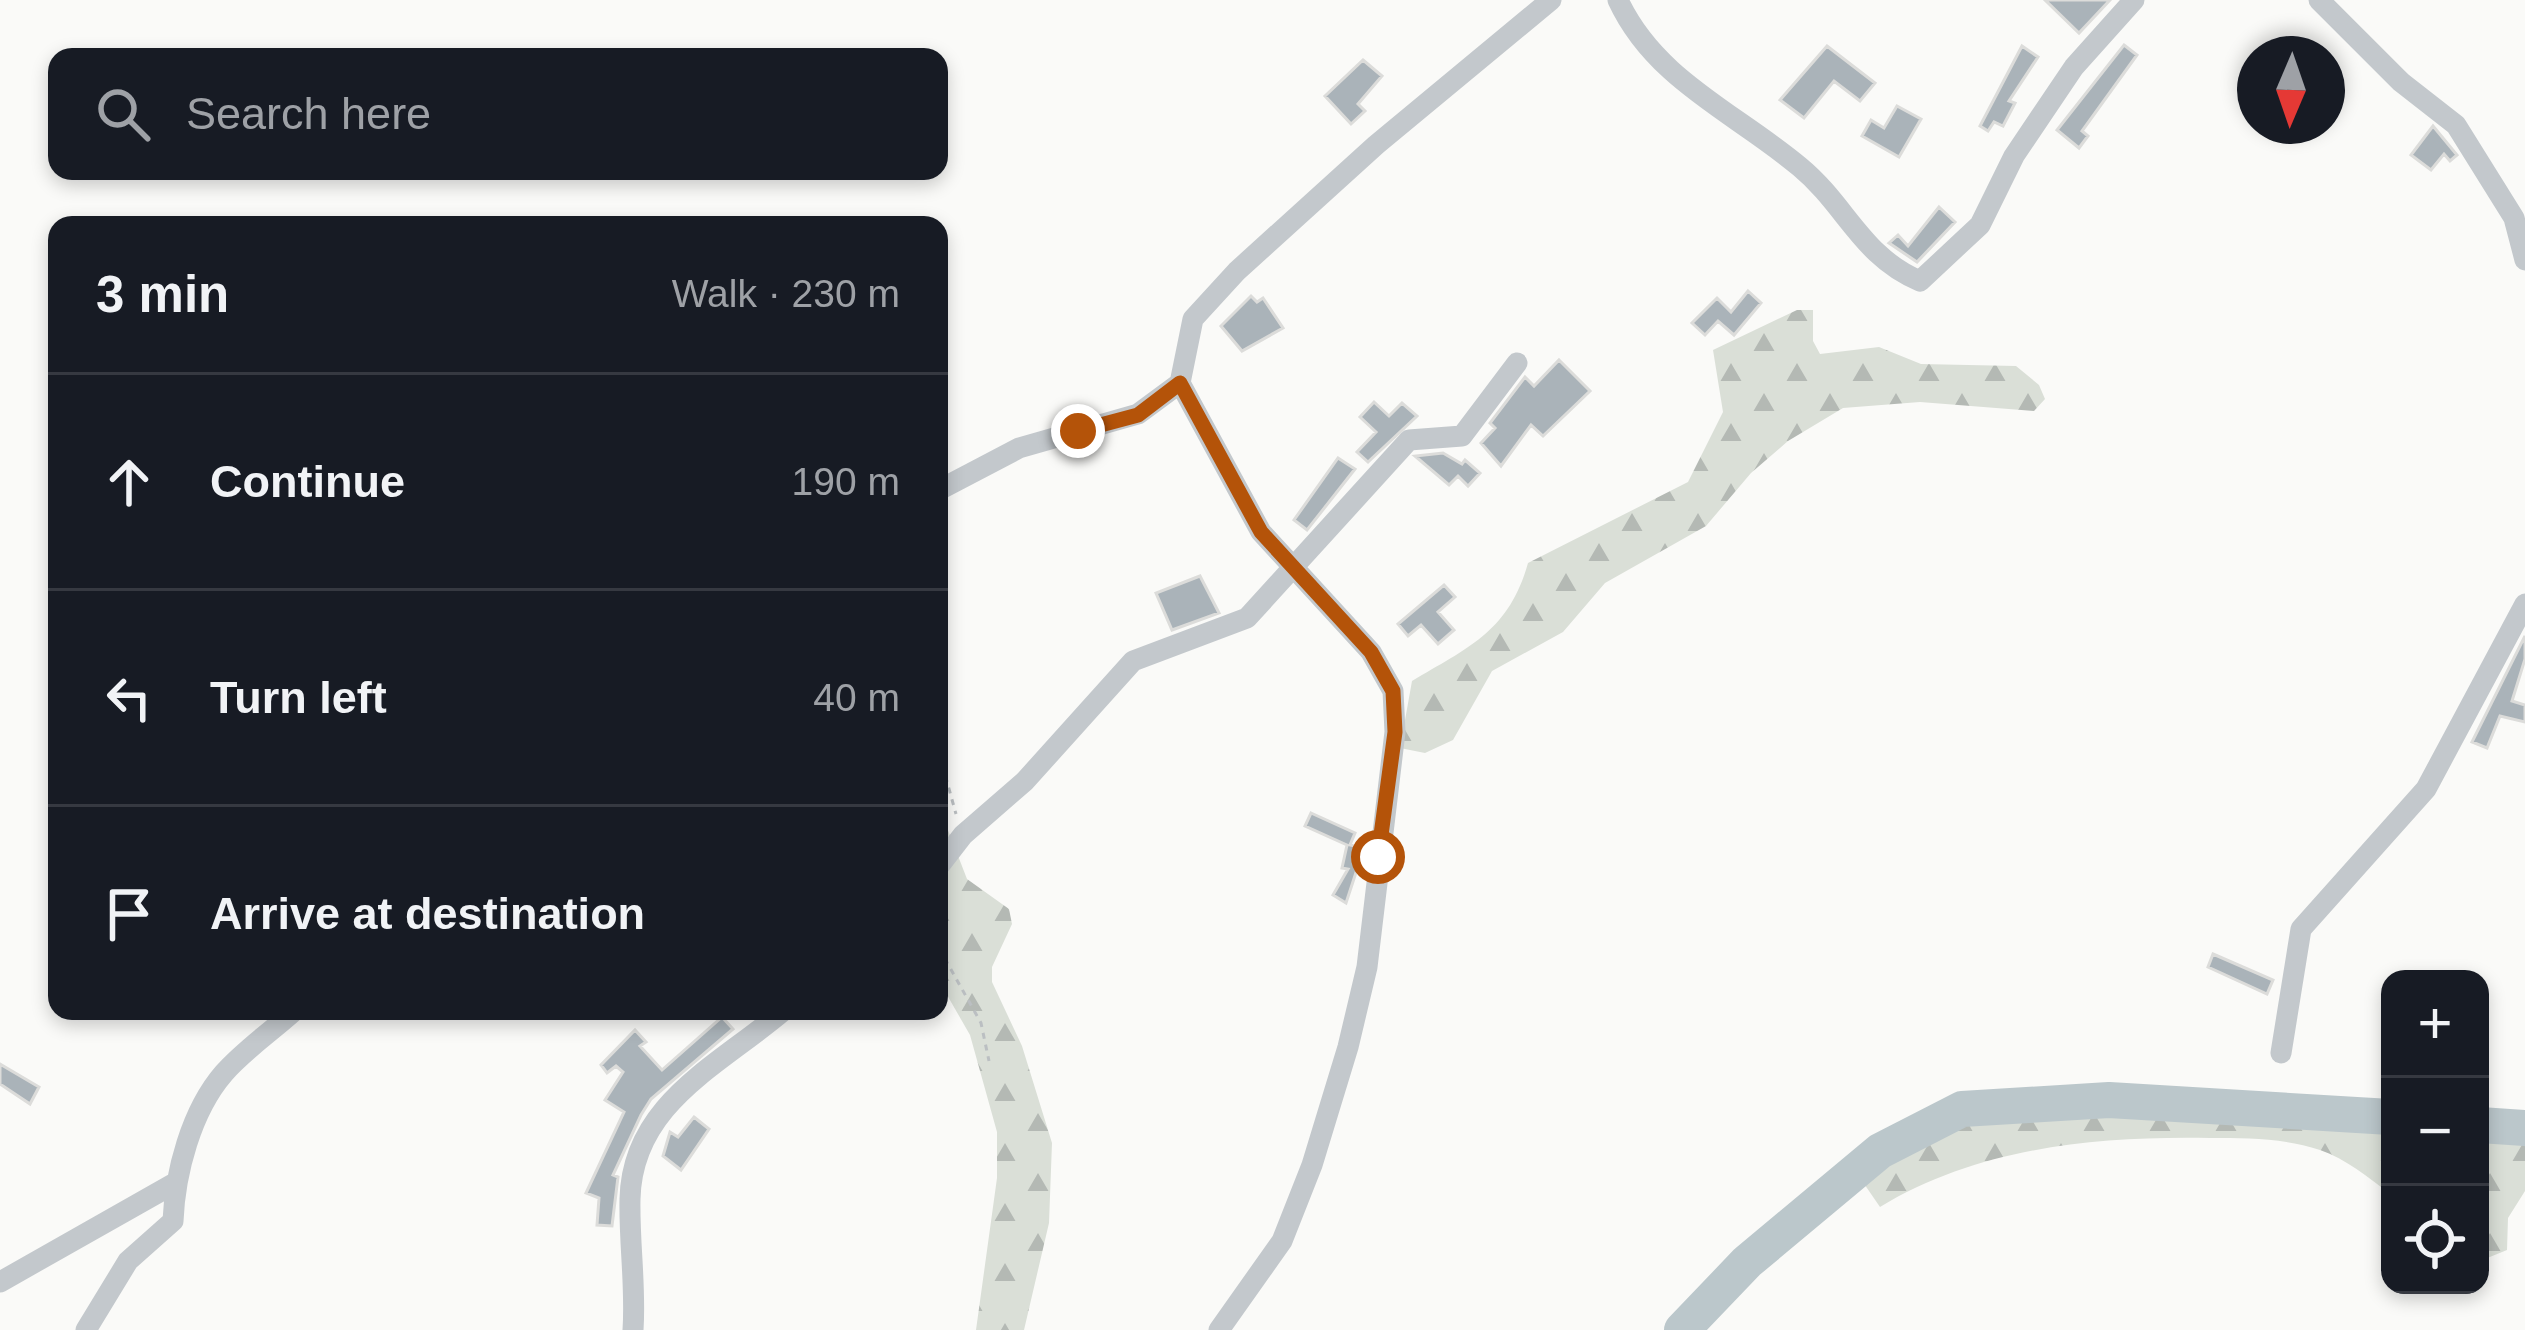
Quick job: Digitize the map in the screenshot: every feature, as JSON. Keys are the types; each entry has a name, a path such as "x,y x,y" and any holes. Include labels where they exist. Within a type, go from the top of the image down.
{"street":[{"path":"1219,1330 1282,1241 1348,1047 1367,967 1395,732 1393,691 1371,652 1261,532 1180,383 1192,319 1237,271 1551,0"},
{"path":"1618,0 1666,70 1804,170 1888,268 1920,280 1980,225 2014,156 2074,67 2134,0"},
{"path":"2319,0 2401,82 2456,124 2514,218 2525,260"},
{"path":"948,854 963,835 1025,781 1133,661 1246,618 1297,567 1323,528 1409,440 1462,436 1517,363"},
{"path":"948,485 1019,448 1138,415 1180,383"},
{"path":"2281,1053 2301,929 2426,789 2525,604"},
{"path":"86,1330 128,1262 173,1221 175,1183 201,1111 223,1074 284,1020"},
{"path":"633,1330 629,1198 640,1140 664,1104 771,1020"},
{"path":"0,1282 175,1183"}],"path":[{"path":"948,783 963,835"},
{"path":"948,964 981,1024 989,1060"}],"green space":[{"path":"1797,310 1813,310 1813,341 1820,354 1879,347 1921,364 2016,366 2039,385 2045,399 2034,411 1920,402 1843,408 1788,441 1751,473 1706,526 1605,583 1563,632 1492,671 1453,740 1425,753 1400,748 1412,681 1469,647 1498,621 1528,563 1688,482 1723,412 1713,350"},
{"path":"948,830 967,879 1009,909 1012,924 992,967 992,982 1022,1046 1052,1143 1049,1223 1024,1330 976,1330 997,1178 997,1132 970,1035 948,997"},
{"path":"2109,1103 2381,1128 2381,1187 2330,1154 2293,1143 2252,1139 2167,1138 2040,1149 1957,1171 1880,1207 1858,1175 1918,1137 2008,1112"},
{"path":"2489,1140 2525,1142 2525,1191 2508,1218 2507,1250 2489,1257"}],"building":[{"path":"2045,0 2110,0 2079,33"},
{"path":"2124,45 2137,55 2082,131 2088,136 2079,148 2057,130"},
{"path":"1827,46 1875,83 1860,101 1834,81 1804,118 1780,100"},
{"path":"2022,46 2038,57 2009,101 2015,103 2003,126 1994,122 1988,131 1980,126"},
{"path":"1363,60 1382,76 1358,104 1365,111 1351,124 1325,96"},
{"path":"1897,106 1921,119 1899,157 1862,136 1871,120 1884,128"},
{"path":"2433,126 2457,155 2450,161 2444,154 2431,170 2411,155"},
{"path":"1939,207 1955,222 1917,262 1889,243 1898,235 1908,246"},
{"path":"1748,291 1761,303 1734,335 1718,321 1705,335 1692,323 1717,298 1731,312"},
{"path":"1251,296 1257,302 1263,298 1283,328 1242,351 1221,326"},
{"path":"1559,360 1590,391 1543,436 1531,425 1501,466 1481,443 1495,428 1490,423 1525,377 1534,386"},
{"path":"1374,402 1389,416 1402,403 1417,416 1368,462 1357,452 1376,432 1360,417"},
{"path":"1443,453 1462,464 1465,460 1480,473 1468,486 1458,476 1449,485 1415,456"},
{"path":"1338,458 1355,469 1307,530 1294,520"},
{"path":"1200,576 1219,613 1172,630 1156,593"},
{"path":"1444,585 1455,597 1438,612 1454,630 1438,644 1421,625 1408,636 1398,624"},
{"path":"2525,636 2525,659 2512,701 2525,705 2525,722 2500,716 2487,748 2472,742"},
{"path":"1311,813 1355,833 1350,845 1364,848 1346,903 1333,895 1348,869 1342,868 1347,845 1305,826"},
{"path":"2213,954 2273,980 2267,994 2208,967"},
{"path":"719,1020 733,1029 651,1099 613,1175 618,1177 612,1226 597,1225 599,1198 586,1193 624,1112 605,1100 623,1072 616,1066 607,1073 601,1065 635,1030 646,1042 640,1046 662,1070"},
{"path":"0,1064 39,1087 30,1104 0,1084"},
{"path":"694,1117 709,1129 681,1170 663,1156 670,1132 678,1137"}],"waterway":[{"path":"1682,1330 1747,1262 1880,1151 1962,1109 2109,1100 2381,1116"},
{"path":"2489,1126 2525,1128"}],"route":[{"path":"1078,431 1138,415 1180,383 1261,532 1371,652 1393,691 1395,732 1378,857"}]}
